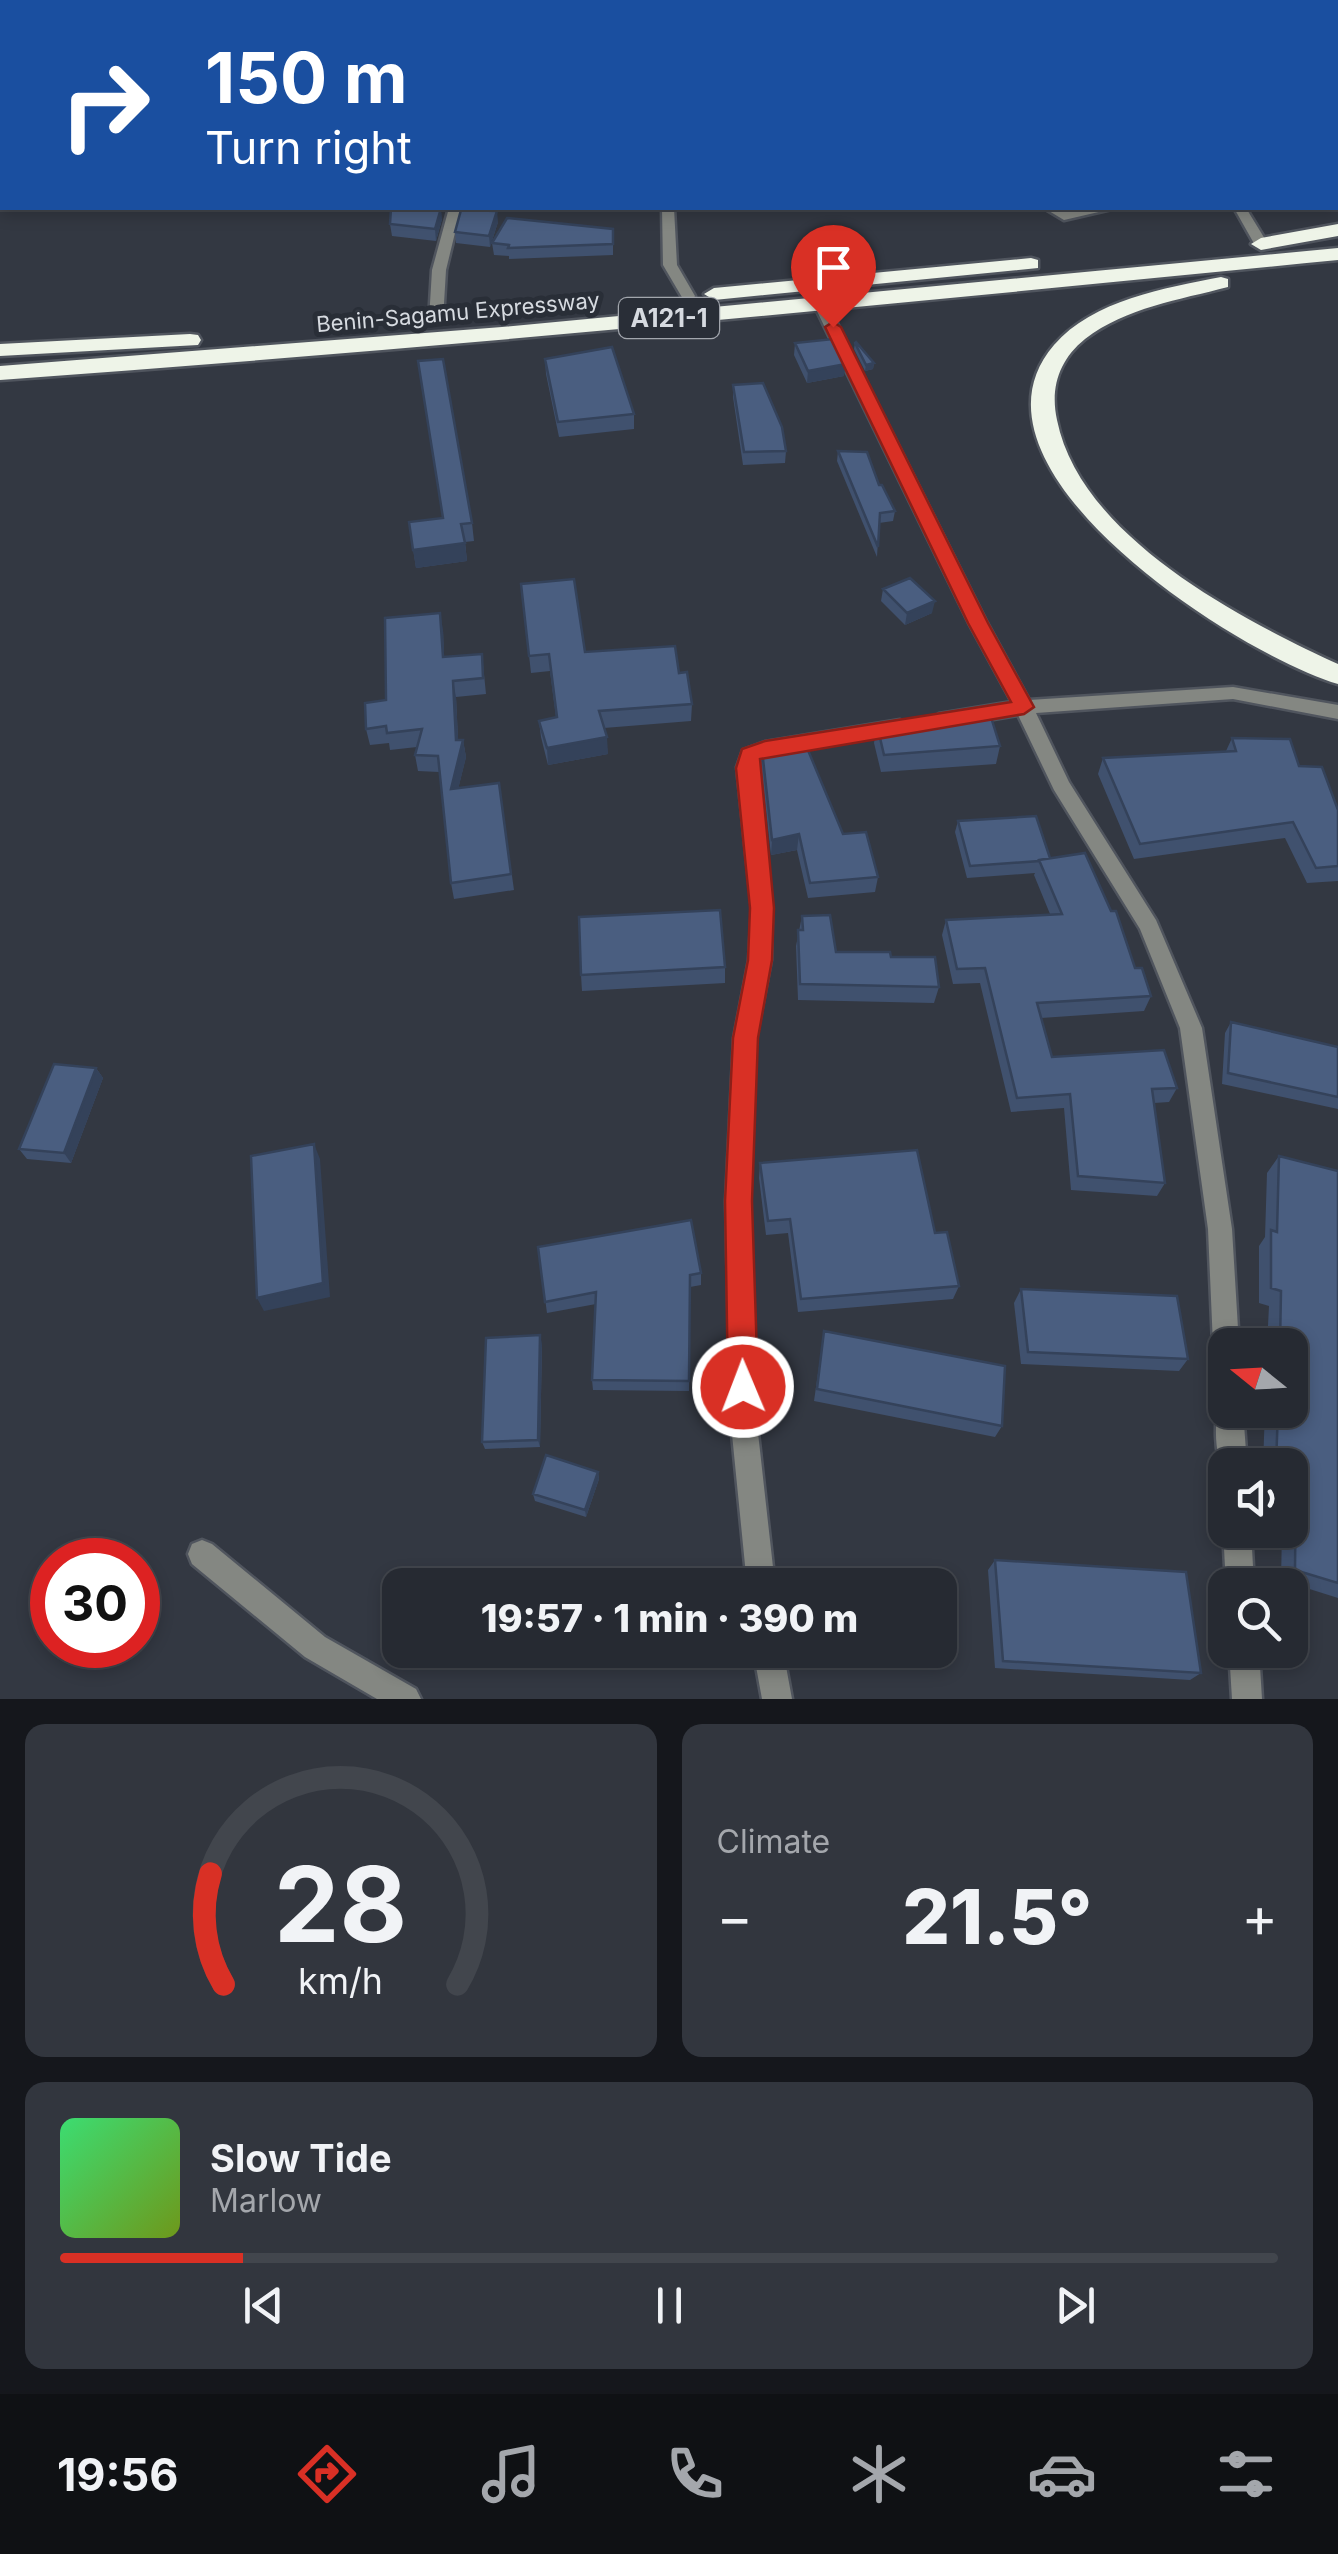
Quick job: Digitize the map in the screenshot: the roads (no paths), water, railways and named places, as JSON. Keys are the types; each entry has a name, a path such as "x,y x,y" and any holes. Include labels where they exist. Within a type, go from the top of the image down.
{"highway":[{"name":"A121-1","path":"0,350 271,336 1260,244 1338,233"},
{"name":"Benin-Sagamu Expressway","path":"0,373 211,359 1338,257"},
{"path":"1338,257 1169,293 1110,318 1075,336 1057,354 1042,402 1047,437 1060,464 1098,515 1138,556 1270,644 1338,674"}],"street":[{"path":"436,320 438,270 454,210"},
{"path":"668,210 670,265 688,296"},
{"path":"1054,210 1064,216 1098,210"},
{"path":"1241,210 1260,244"},
{"path":"821,306 1061,785 1149,926 1191,1028 1220,1228 1225,1328"},
{"path":"759,1568 744,1424 738,1201 745,1038 760,960 762,908 747,768 750,754 765,748 1024,707 1233,693 1338,712"},
{"path":"202,1554 315,1648 406,1699"},
{"path":"771,1668 777,1699"},
{"path":"1245,1668 1247,1699"}]}
